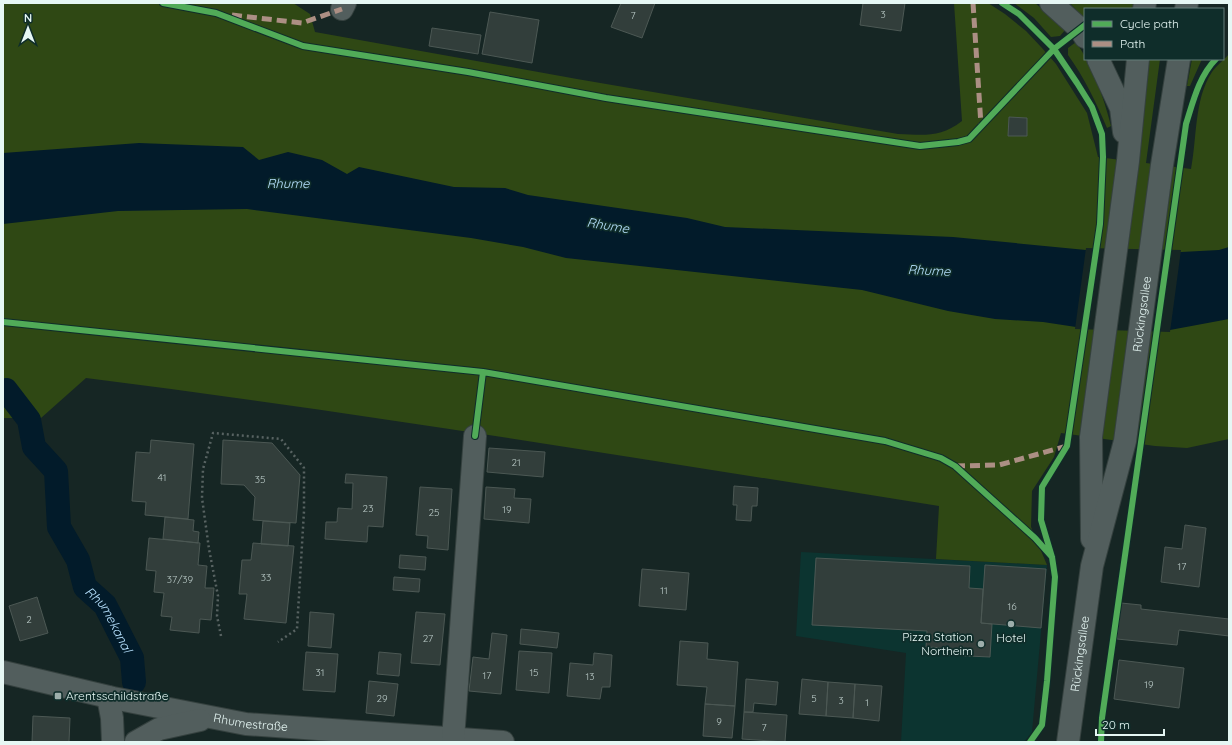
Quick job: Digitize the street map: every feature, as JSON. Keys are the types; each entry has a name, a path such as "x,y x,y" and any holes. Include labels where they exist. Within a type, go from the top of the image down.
{"street":[{"path":"1051,3 1080,29 1084,35"},
{"path":"1098,60 1121,108 1128,161"},
{"name":"Rückingsallee","path":"1092,566 1091,437 1128,161 1138,60"},
{"name":"Rückingsallee","path":"1068,742 1092,566 1125,441 1162,165 1179,60"},
{"path":"453,739 475,436"},
{"name":"Rhumestraße","path":"3,672 108,697 214,718 247,733 453,739 503,742"},
{"path":"108,697 112,718 113,742"},
{"path":"136,742 159,729 190,721 214,718"}],"path":[{"path":"221,636 217,616 218,596 209,549 202,498 203,469 213,433 281,439 304,468 304,511 297,629 278,642"}],"shaded area":[{"path":"801,552 1047,565 1032,732 1024,742 901,742 906,653 796,636"}],"green space":[{"path":"3,3 293,3 310,14 315,32 898,134 924,135 939,133 962,121 954,3 988,3 1005,14 1026,31 1056,64 1087,113 1098,157 1128,161 1148,60 1160,60 1146,163 1191,169 1197,119 1202,94 1212,72 1229,54 1229,439 1187,448 1155,446 1061,433 1054,457 1032,491 1031,527 1047,565 936,559 939,506 300,407 86,378 41,418 3,418"},
{"path":"1014,3 1035,3 1066,29 1060,36 1051,37 1034,18"},
{"path":"1070,3 1134,3 1133,8 1084,8 1084,19"},
{"path":"1076,42 1084,55 1084,60 1088,61 1105,103 1111,126 1107,128 1089,90 1068,55 1068,48"},
{"path":"1192,60 1202,60 1190,86 1187,86"}],"water":[{"name":"Rhume","path":"139,143 243,147 259,160 288,152 322,160 347,174 359,167 454,187 505,188 528,195 687,218 725,227 953,237 1086,250 1181,252 1219,250 1229,247 1229,319 1170,330 1076,327 1043,322 995,319 948,311 862,290 566,258 523,247 471,238 247,209 118,211 3,224 3,153"}],"pier":[{"path":"1086,248 1181,250 1170,332 1075,329"}],"building":[{"path":"621,3 655,3 642,38 611,27"},
{"path":"863,3 905,3 901,31 860,25"},
{"path":"490,12 539,20 532,63 482,54"},
{"path":"432,28 481,35 478,54 429,46"},
{"path":"1009,117 1027,118 1027,136 1008,136"},
{"path":"151,440 194,444 188,519 145,515 146,502 132,501 136,452 150,453"},
{"path":"223,440 272,443 300,475 296,523 253,520 255,497 244,485 221,484"},
{"path":"489,448 545,452 543,477 487,472"},
{"path":"346,474 387,477 383,527 368,526 367,542 325,539 326,522 337,522 338,508 352,509 353,483 345,483"},
{"path":"734,486 758,488 757,506 752,506 751,521 736,520 737,505 733,505"},
{"path":"420,487 452,489 448,550 427,548 428,536 416,535"},
{"path":"486,487 515,489 514,498 531,499 529,523 484,519"},
{"path":"165,517 194,520 193,531 199,532 198,543 163,539"},
{"path":"263,521 290,523 288,546 261,544"},
{"path":"1185,525 1206,528 1199,587 1161,582 1165,547 1182,549"},
{"path":"149,538 200,543 198,565 207,566 205,588 214,588 211,620 200,619 199,633 170,630 172,617 161,616 164,593 154,592 156,571 146,570"},
{"path":"253,543 294,546 286,623 244,619 247,594 239,594 242,560 251,560"},
{"path":"400,555 426,557 425,570 399,568"},
{"path":"816,558 970,566 969,588 983,589 981,623 992,624 990,657 947,655 947,648 926,647 927,631 812,625"},
{"path":"985,565 1046,569 1041,628 981,623"},
{"path":"642,569 689,573 686,610 639,606"},
{"path":"394,577 420,579 419,592 393,590"},
{"path":"37,597 48,633 20,641 9,606"},
{"path":"1121,603 1141,605 1141,609 1229,619 1229,636 1179,630 1177,645 1117,639"},
{"path":"310,612 334,614 331,648 308,646"},
{"path":"416,612 445,614 440,665 411,663"},
{"path":"521,629 559,633 557,648 520,644"},
{"path":"492,633 507,635 501,694 469,691 473,657 489,659"},
{"path":"680,641 708,643 707,659 738,662 735,706 705,704 707,687 677,685"},
{"path":"519,651 552,653 549,693 516,690"},
{"path":"306,652 338,654 335,692 303,690"},
{"path":"379,652 401,654 399,676 377,674"},
{"path":"594,653 612,655 610,687 602,687 600,699 567,696 570,663 593,665"},
{"path":"1119,660 1184,668 1179,708 1114,699"},
{"path":"746,679 778,682 776,705 754,703 753,712 744,712"},
{"path":"802,679 828,682 826,716 799,714"},
{"path":"369,681 398,684 394,716 366,713"},
{"path":"828,682 855,684 853,718 826,716"},
{"path":"855,684 882,686 879,721 853,718"},
{"path":"705,704 735,706 732,738 703,736"},
{"path":"744,712 787,715 785,742 742,739"},
{"path":"33,716 70,718 69,742 32,742"}],"waterway":[{"name":"Rhumekanal","path":"6,390 29,420 34,447 56,471 59,527 78,560 85,587 105,605 132,658 134,682"}],"marked path":[{"path":"973,3 981,125"},
{"path":"232,15 302,23 342,9"},
{"path":"955,466 999,465 1067,446"}],"cycle path":[{"path":"163,3 216,13 303,46 468,72 606,98 920,146 958,142 969,139 1054,49 1084,26"},
{"path":"1002,3 1019,14 1054,49 1077,83 1092,107 1102,134 1103,157 1100,224 1067,446 1042,487 1041,520 1052,557 1055,577 1042,725 1030,742"},
{"path":"1101,742 1102,718 1186,124 1201,81 1215,60"},
{"path":"3,322 483,372 885,441 941,458 955,466 1035,538 1052,557"},
{"path":"475,436 483,372"}],"place":[{"name":"Hotel","path":"1011,624"},
{"name":"Pizza Station Northeim","path":"981,644"},
{"name":"Arentsschildstraße","path":"58,696"}]}
